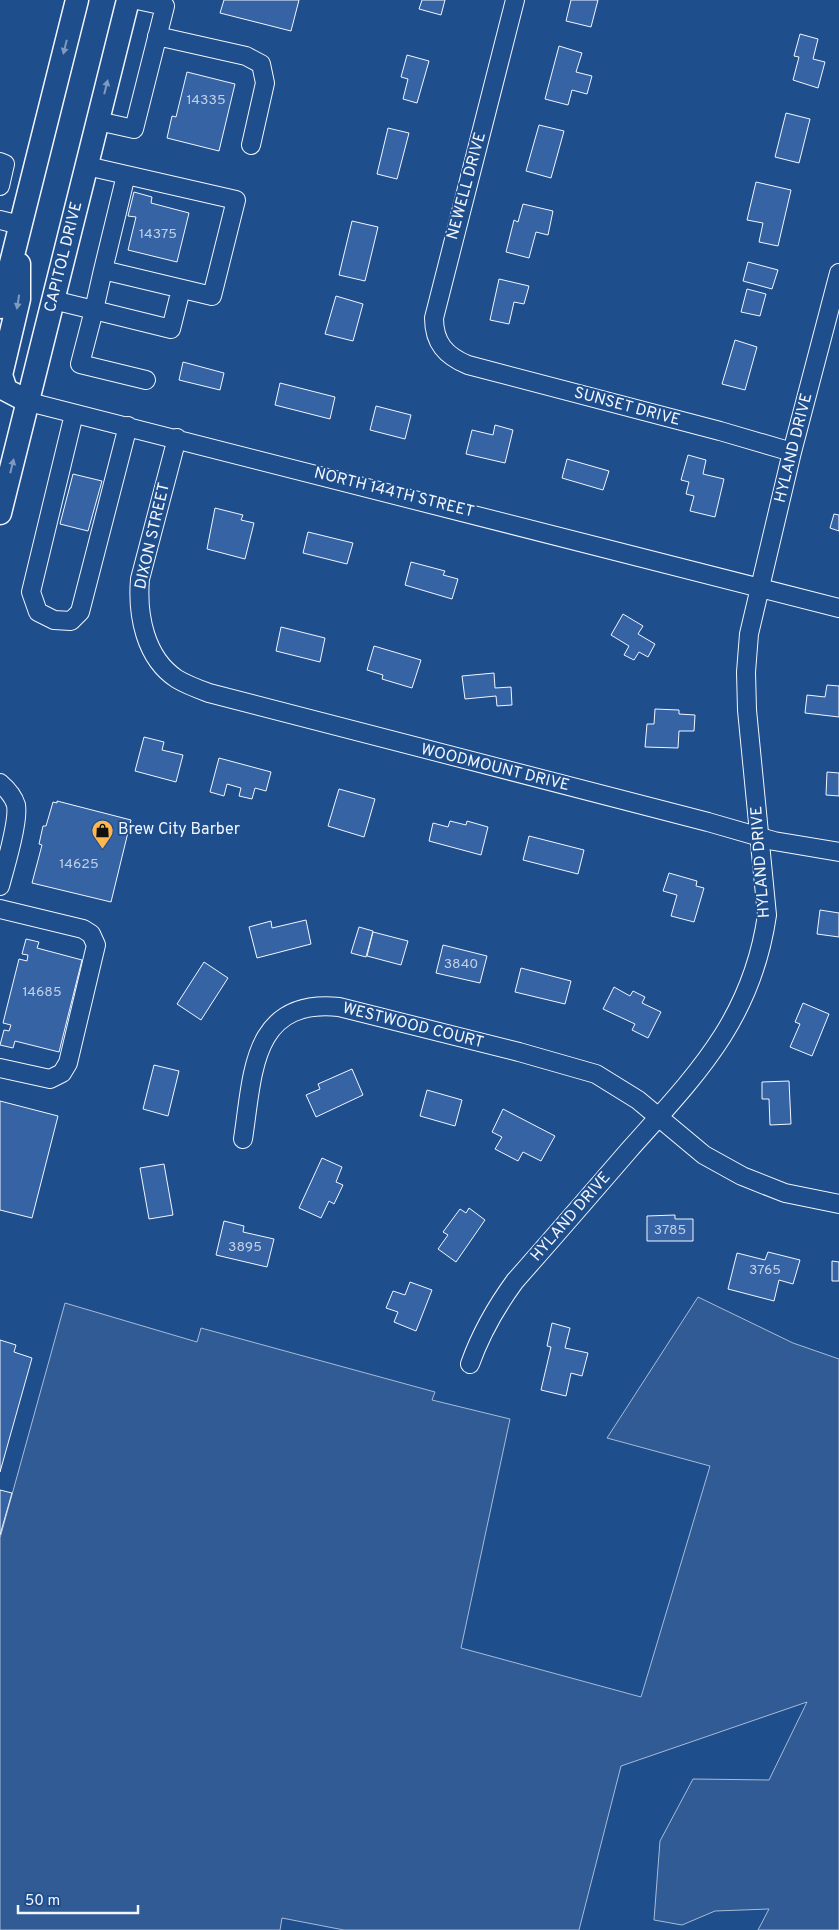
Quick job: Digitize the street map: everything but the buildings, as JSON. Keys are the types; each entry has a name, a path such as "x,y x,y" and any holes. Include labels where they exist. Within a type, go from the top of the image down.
{"main road":[{"path":"0,307 13,227 77,0"},
{"name":"CAPITOL DRIVE","path":"0,513 128,0"},
{"path":"13,227 20,280 19,300 1,375 6,390 29,402"}],"street":[{"path":"98,121 134,129 166,3 137,0"},
{"name":"NEWELL DRIVE","path":"461,362 449,356 441,347 434,328 434,318 515,0"},
{"path":"157,36 246,56 261,64 266,83 250,145"},
{"path":"0,162 5,164 0,186"},
{"path":"87,166 236,200 212,296 103,270"},
{"path":"126,175 80,364 146,380"},
{"name":"HYLAND DRIVE","path":"470,1364 492,1313 515,1280 709,1059 725,1035 746,996 754,974 764,938 767,915 746,672 749,634 792,452 839,273"},
{"path":"53,300 170,329 181,289"},
{"name":"SUNSET DRIVE","path":"461,362 792,452"},
{"name":"NORTH 144TH STREET","path":"29,402 177,438 839,608"},
{"path":"74,414 31,592 38,612 54,620 71,621 80,612 128,426"},
{"name":"DIXON STREET","path":"160,662 148,641 140,619 139,596 143,570 177,438"},
{"name":"WOODMOUNT DRIVE","path":"160,662 177,679 209,694 774,841 839,852"},
{"path":"0,783 10,792 16,806 8,855 0,886"},
{"path":"0,909 83,929 91,934 96,945 68,1064 62,1073 50,1079 0,1068"},
{"name":"WESTWOOD COURT","path":"243,1139 253,1072 267,1034 288,1014 319,1005 339,1007 580,1068 616,1085 704,1155 742,1176 785,1193 839,1204"}],"shaded area":[{"path":"698,1297 793,1343 839,1359 839,1930 758,1930 769,1909 715,1911 682,1925 654,1920 660,1841 693,1779 769,1780 807,1702 621,1766 579,1930 344,1930 282,1918 280,1930 0,1930 0,1538 65,1303 197,1342 201,1328 435,1392 432,1400 510,1419 461,1648 641,1697 710,1466 607,1438"}],"place":[{"name":"Brew City Barber","path":"102,849"}]}
